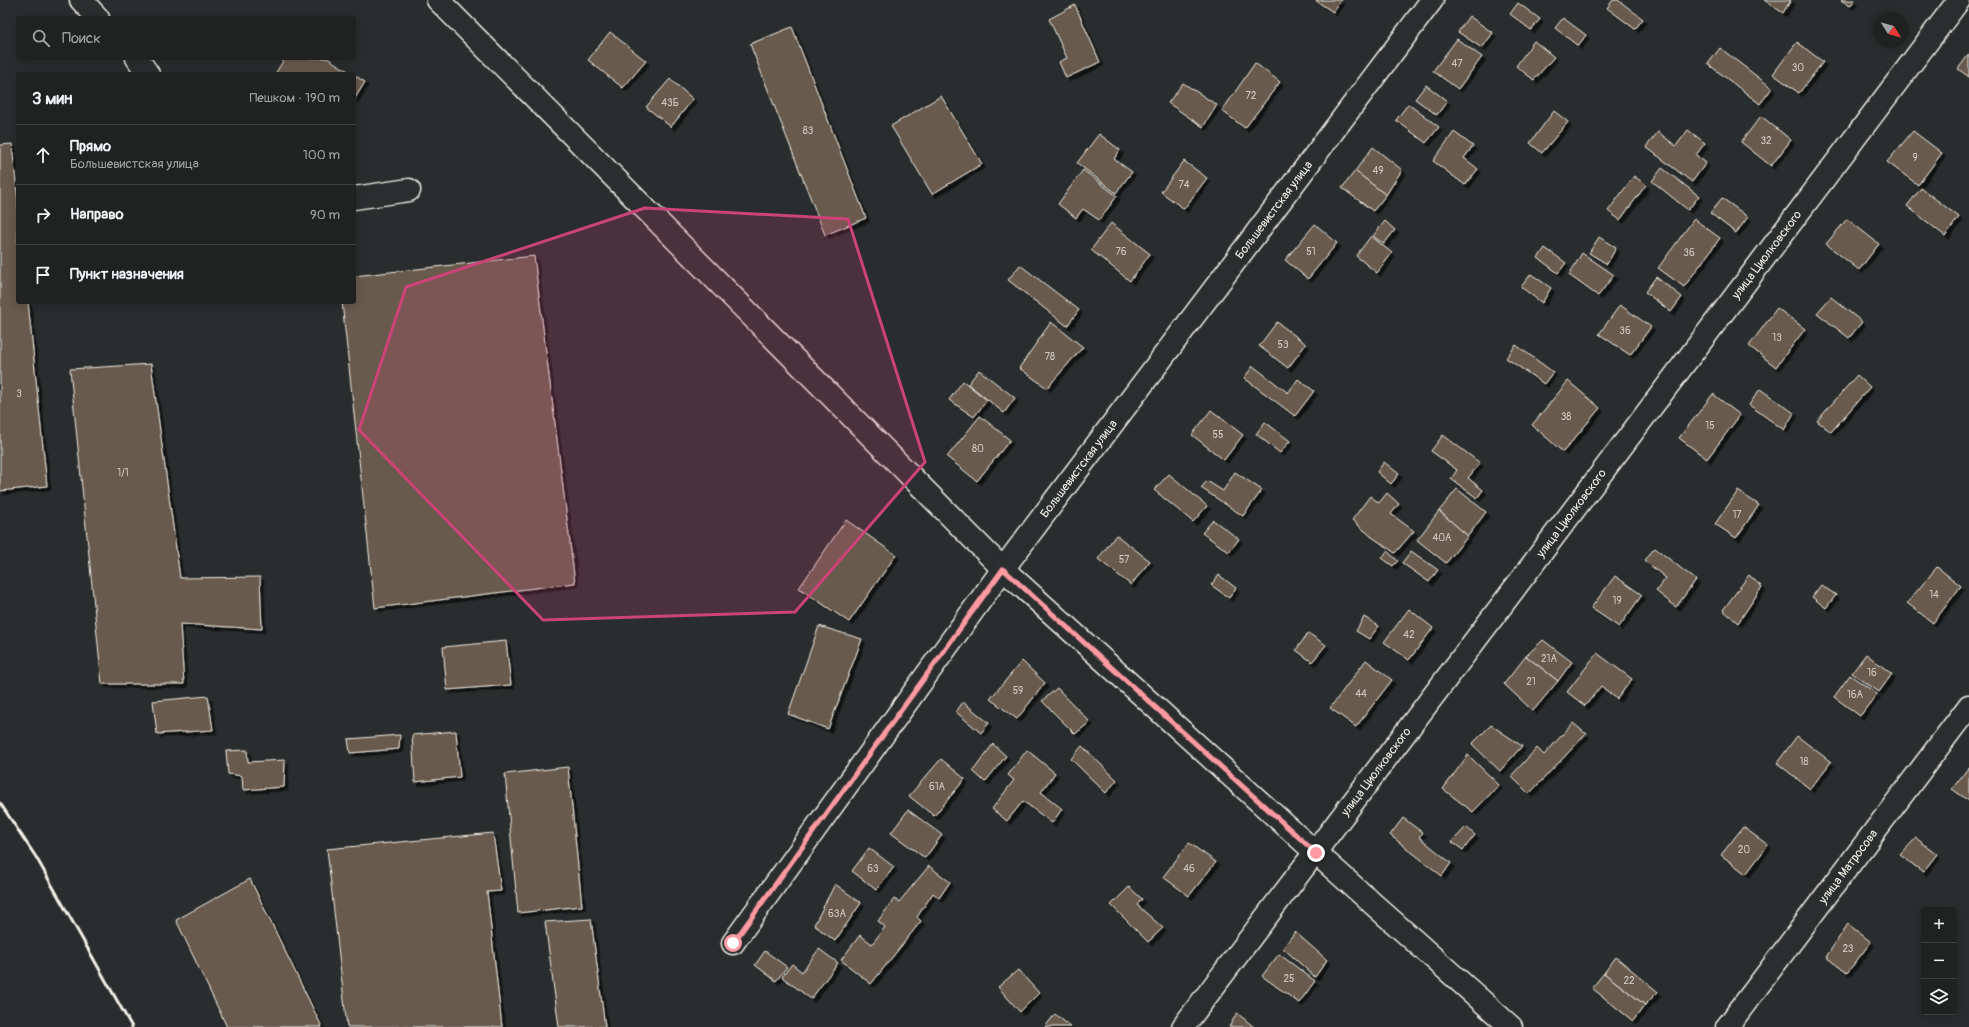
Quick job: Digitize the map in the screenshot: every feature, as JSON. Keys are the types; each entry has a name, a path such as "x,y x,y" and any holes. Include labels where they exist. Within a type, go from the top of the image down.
{"street":[{"path":"81,0 96,16"},
{"path":"438,0 1003,569 1510,1027"},
{"name":"Большевистская улица","path":"733,943 1003,569 1432,0"},
{"name":"улица Циолковского","path":"1183,1027 1316,853 1959,0"},
{"path":"138,60 147,72"},
{"path":"356,198 409,190"},
{"name":"улица Матросова","path":"1727,1027 1969,706"}],"highlighted area":[{"path":"645,208 848,219 925,462 795,612 543,620 359,430 406,287"}],"building":[{"path":"1315,0 1341,0 1333,12"},
{"path":"1613,0 1618,0 1643,19 1635,29 1607,8"},
{"path":"1764,0 1791,0 1783,13"},
{"path":"1841,0 1855,0 1850,6"},
{"path":"1518,3 1540,19 1531,30 1510,14"},
{"path":"1075,5 1100,62 1066,78 1059,62 1067,58 1049,19"},
{"path":"1469,16 1493,33 1482,48 1458,32"},
{"path":"1563,18 1586,35 1578,46 1555,28"},
{"path":"792,27 866,218 825,235 750,44"},
{"path":"610,32 646,61 623,88 588,60"},
{"path":"1457,39 1482,57 1458,89 1433,71"},
{"path":"1534,41 1554,57 1534,80 1516,66"},
{"path":"1797,42 1823,62 1799,93 1773,74"},
{"path":"1720,48 1772,88 1760,104 1708,64"},
{"path":"1969,54 1969,77 1958,69"},
{"path":"284,60 330,60 350,72 276,72"},
{"path":"1255,63 1280,82 1245,128 1222,111"},
{"path":"356,76 365,82 356,97"},
{"path":"670,79 693,99 671,127 646,107"},
{"path":"1183,83 1217,105 1203,127 1168,103"},
{"path":"1426,85 1447,101 1437,115 1415,99"},
{"path":"941,96 982,164 932,194 891,126"},
{"path":"1408,104 1439,127 1426,143 1396,120"},
{"path":"1554,111 1568,122 1542,153 1530,143"},
{"path":"1761,116 1791,140 1771,166 1741,142"},
{"path":"1688,130 1705,143 1696,155 1706,163 1692,182 1646,147 1658,132 1676,146"},
{"path":"1913,131 1942,153 1918,185 1887,162"},
{"path":"1454,132 1473,146 1464,158 1478,169 1465,185 1433,161"},
{"path":"1099,134 1120,150 1114,159 1132,172 1116,193 1077,163"},
{"path":"12,144 16,183 16,304 28,304 47,486 0,491 0,145"},
{"path":"1373,147 1402,170 1386,195 1355,171"},
{"path":"1184,161 1207,178 1184,209 1161,192"},
{"path":"1662,168 1699,196 1688,210 1652,181"},
{"path":"1083,170 1117,196 1099,220 1083,209 1076,218 1058,204"},
{"path":"1355,171 1386,195 1373,211 1342,188"},
{"path":"1634,176 1646,185 1620,220 1608,211"},
{"path":"1921,188 1959,217 1945,236 1907,206"},
{"path":"1722,198 1748,217 1736,233 1710,213"},
{"path":"1694,219 1720,238 1684,287 1658,268"},
{"path":"1847,219 1879,244 1859,270 1826,244"},
{"path":"1385,221 1395,230 1384,244 1373,236"},
{"path":"1111,223 1150,254 1130,281 1091,250"},
{"path":"1315,224 1337,243 1308,279 1285,260"},
{"path":"1371,236 1392,253 1377,273 1356,256"},
{"path":"1599,237 1616,248 1607,264 1589,253"},
{"path":"1545,248 1566,263 1558,273 1538,258"},
{"path":"1582,253 1614,275 1598,296 1569,275"},
{"path":"534,256 575,583 375,608 342,304 356,304 356,276"},
{"path":"1020,265 1079,310 1067,326 1008,280"},
{"path":"1531,274 1551,288 1542,303 1521,287"},
{"path":"1656,277 1682,297 1671,312 1645,292"},
{"path":"1831,297 1862,322 1849,338 1817,313"},
{"path":"1620,305 1651,327 1630,355 1599,334"},
{"path":"1777,308 1805,329 1776,367 1749,346"},
{"path":"1051,322 1083,347 1047,388 1019,368"},
{"path":"1277,322 1306,344 1288,368 1259,346"},
{"path":"1516,345 1553,372 1544,384 1506,358"},
{"path":"151,364 180,578 260,577 262,629 180,624 184,684 102,684 70,369"},
{"path":"1253,366 1288,393 1298,379 1314,391 1295,416 1244,378"},
{"path":"979,370 1015,398 1004,413 968,384"},
{"path":"1857,375 1870,387 1831,432 1817,421"},
{"path":"963,381 987,400 974,417 949,400"},
{"path":"1568,381 1600,408 1563,452 1532,425"},
{"path":"1760,389 1794,413 1784,430 1749,405"},
{"path":"1713,394 1740,415 1707,459 1679,438"},
{"path":"1211,410 1243,435 1224,460 1192,435"},
{"path":"980,416 1010,440 977,481 947,457"},
{"path":"1265,422 1290,441 1280,453 1256,434"},
{"path":"1443,435 1480,463 1468,478 1483,490 1477,498 1451,479 1457,470 1431,451"},
{"path":"1384,462 1399,474 1391,484 1377,472"},
{"path":"1235,472 1262,490 1243,516 1201,488 1207,481 1223,491"},
{"path":"1169,474 1207,506 1193,522 1154,490"},
{"path":"1457,489 1486,512 1468,536 1439,511"},
{"path":"1738,491 1759,505 1736,538 1715,524"},
{"path":"1387,493 1399,504 1391,514 1414,531 1395,553 1372,537 1352,520 1370,496 1379,503"},
{"path":"1439,511 1468,536 1446,563 1417,540"},
{"path":"846,520 896,555 849,622 799,588"},
{"path":"1213,520 1239,539 1229,552 1202,533"},
{"path":"1116,535 1150,561 1131,585 1098,559"},
{"path":"1655,548 1696,580 1676,607 1656,591 1666,578 1644,560"},
{"path":"1387,551 1398,561 1393,566 1382,558"},
{"path":"1411,551 1438,570 1429,582 1402,563"},
{"path":"1937,567 1961,586 1933,623 1907,603"},
{"path":"1219,575 1236,588 1229,598 1211,585"},
{"path":"1749,575 1762,587 1738,623 1723,610"},
{"path":"1615,576 1642,595 1619,627 1591,608"},
{"path":"1821,585 1836,595 1826,608 1812,597"},
{"path":"1409,609 1433,628 1409,660 1384,642"},
{"path":"1364,617 1379,626 1369,639 1356,631"},
{"path":"819,626 862,639 828,729 788,714"},
{"path":"1308,633 1326,645 1312,662 1296,650"},
{"path":"1543,640 1572,662 1558,681 1526,656"},
{"path":"506,641 511,685 447,690 443,647"},
{"path":"1597,653 1632,679 1617,699 1601,686 1585,706 1567,692"},
{"path":"1866,654 1892,674 1879,692 1852,673"},
{"path":"1526,656 1558,681 1533,711 1504,684"},
{"path":"1366,660 1392,680 1356,727 1330,708"},
{"path":"1022,661 1045,683 1017,719 990,699"},
{"path":"1850,675 1877,694 1860,716 1834,697"},
{"path":"1057,688 1090,722 1075,734 1042,701"},
{"path":"208,696 213,730 157,734 153,701"},
{"path":"963,702 989,723 981,733 956,712"},
{"path":"1573,723 1586,734 1529,794 1511,776 1537,748 1544,755"},
{"path":"1491,725 1522,746 1500,771 1472,744"},
{"path":"456,731 460,777 415,782 412,735"},
{"path":"400,735 399,749 350,753 348,739"},
{"path":"1797,736 1831,762 1810,789 1777,763"},
{"path":"993,744 1006,756 985,782 973,771"},
{"path":"1082,746 1117,780 1106,793 1071,759"},
{"path":"247,750 248,762 285,760 284,787 243,790 242,776 228,774 226,751"},
{"path":"1027,750 1055,773 1041,792 1062,809 1052,823 1023,801 1007,821 992,809 1014,780 1008,775"},
{"path":"1468,755 1499,785 1473,812 1443,789"},
{"path":"941,759 965,779 934,816 909,796"},
{"path":"568,767 582,906 518,913 505,774"},
{"path":"1969,767 1969,801 1952,789"},
{"path":"908,810 942,835 925,858 891,833"},
{"path":"1403,818 1423,833 1419,837 1451,863 1442,876 1390,835"},
{"path":"1466,827 1475,835 1463,850 1452,842"},
{"path":"1743,827 1768,845 1746,874 1721,855"},
{"path":"493,833 501,891 487,892 502,1027 347,1027 327,849"},
{"path":"1916,838 1937,854 1923,872 1900,855"},
{"path":"1189,843 1216,862 1189,896 1163,877"},
{"path":"869,848 894,867 876,890 852,871"},
{"path":"929,866 950,882 939,898 933,893 917,917 921,921 871,984 841,960 860,935 872,944 885,927 878,921 894,899 899,902"},
{"path":"250,879 322,1027 227,1027 176,920"},
{"path":"835,884 861,903 835,941 814,925"},
{"path":"1129,887 1142,899 1137,905 1163,928 1148,942 1111,905"},
{"path":"591,919 605,1027 559,1027 545,922"},
{"path":"1848,924 1871,942 1847,973 1826,957"},
{"path":"1295,932 1327,960 1315,977 1283,948"},
{"path":"819,949 838,963 811,999 782,977 792,964 802,972"},
{"path":"765,951 787,967 776,981 755,965"},
{"path":"1279,954 1315,981 1299,1003 1262,976"},
{"path":"1616,957 1658,992 1645,1005 1604,973"},
{"path":"1018,970 1039,993 1020,1012 998,987"},
{"path":"1604,973 1645,1005 1633,1021 1592,988"},
{"path":"1237,1013 1254,1027 1229,1027"},
{"path":"1055,1014 1071,1027 1045,1027"}],"railway":[{"path":"0,803 36,857 132,1027"}],"route":[{"path":"733,943 1003,569 1316,853"}]}
